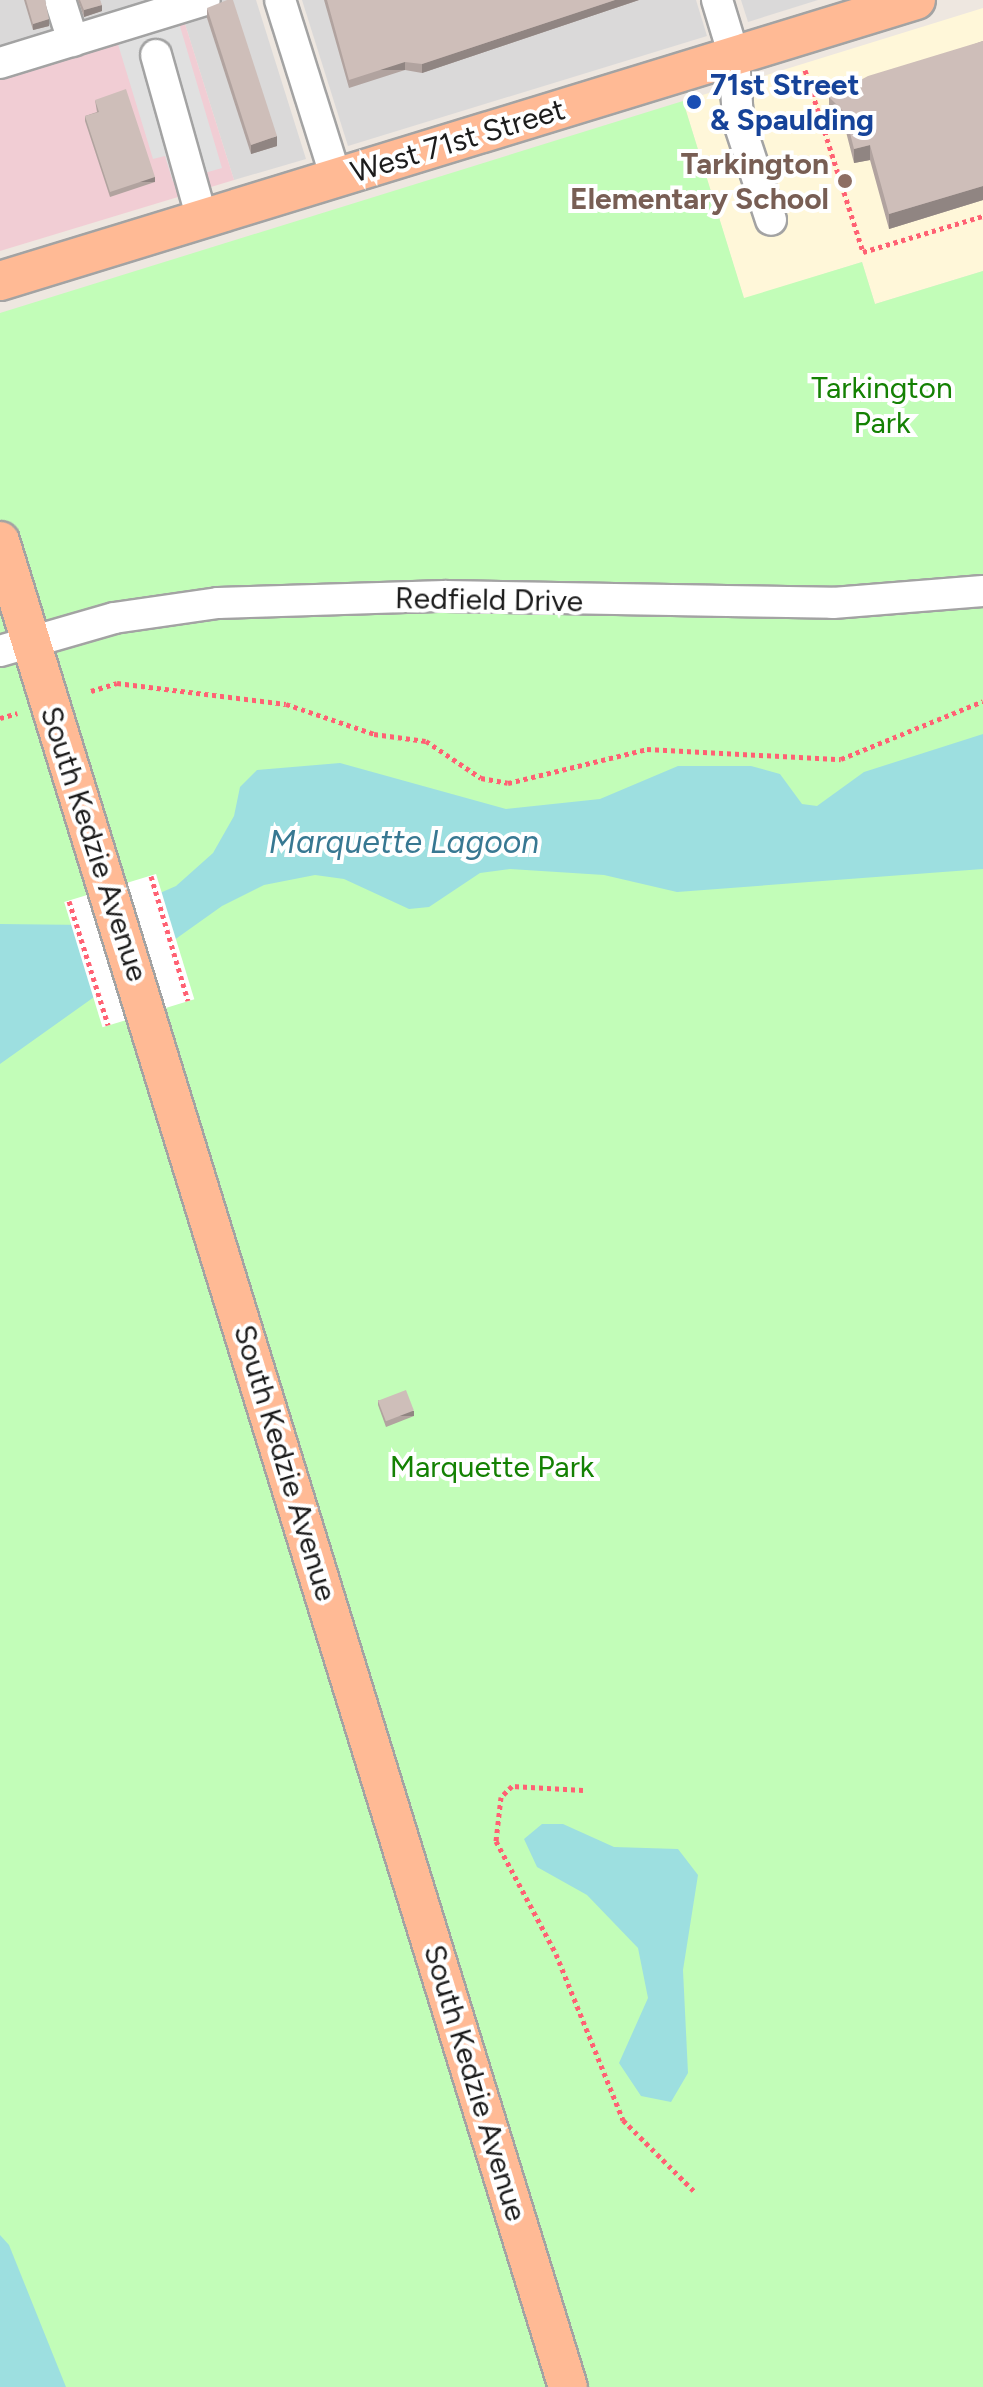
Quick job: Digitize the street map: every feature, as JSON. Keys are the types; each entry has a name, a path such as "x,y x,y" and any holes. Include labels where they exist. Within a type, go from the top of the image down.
{"main road":[{"name":"West 71st Street","path":"0,281 916,0"},
{"name":"South Kedzie Avenue","path":"0,541 15,646 108,889 148,1014 568,2387"}],"street":[{"path":"60,0 73,41"},
{"path":"0,63 205,0"},
{"path":"280,0 336,178"},
{"path":"717,0 734,56 738,120 771,220"},
{"path":"156,55 202,219"},
{"name":"Redfield Drive","path":"15,646 114,618 218,603 445,596 833,603 983,591"}],"path":[{"path":"805,70 863,252 983,216"},
{"path":"91,691 117,683 286,704 374,734 426,741 481,778 508,783 647,749 841,759 983,701"},
{"path":"0,718 17,713"},
{"path":"151,876 188,1001"},
{"path":"69,901 108,1025"},
{"path":"583,1790 548,1782 512,1786 497,1814 503,1864 556,1954 623,2120 694,2191"}],"shaded area":[{"path":"0,0 256,0 306,159 234,180 180,8 0,63"},
{"path":"302,0 696,0 707,36 348,146"},
{"path":"741,0 818,0 748,22"},
{"path":"180,8 234,180 0,251 0,63"},
{"name":"Tarkington Elementary School","path":"983,8 983,271 875,304 862,262 744,299 683,101"},
{"path":"179,23 222,168 173,182 165,156 153,159 117,41"}],"green space":[{"name":"Marquette Park","path":"683,101 744,298 862,262 875,304 983,271 983,2387 0,2387 0,313"}],"water":[{"name":"Marquette Lagoon","path":"983,734 983,869 677,892 604,875 510,869 480,873 429,907 409,909 344,879 315,875 264,885 222,906 0,1064 0,924 87,925 176,886 213,853 234,816 240,787 257,770 340,763 506,809 600,799 678,766 751,766 780,774 802,804 817,806 864,772"},
{"path":"542,1824 563,1824 614,1847 678,1849 698,1875 683,1970 688,2073 671,2102 641,2096 619,2063 648,1998 638,1948 587,1895 537,1867 524,1839"},
{"path":"0,2235 9,2245 66,2387 0,2387"}],"pier":[{"path":"156,874 194,999 102,1027 64,902"}],"building":[{"path":"26,0 45,0 49,19 33,24"},
{"path":"80,0 100,0 102,5 84,10"},
{"path":"233,0 277,136 251,145 207,8"},
{"path":"327,0 615,0 422,64 405,62 349,80"},
{"name":"Tarkington Elementary School","path":"983,41 983,186 889,214 870,145 854,149 845,113 829,97 868,76"},
{"path":"126,89 155,177 110,192 85,116 99,112 95,100"},
{"path":"406,1390 414,1411 386,1421 378,1401"}],"place":[{"name":"71st Street & Spaulding","path":"694,102"},
{"name":"Tarkington Elementary School","path":"845,181"}],"park label":[{"name":"Tarkington Park","path":"882,405"}]}
